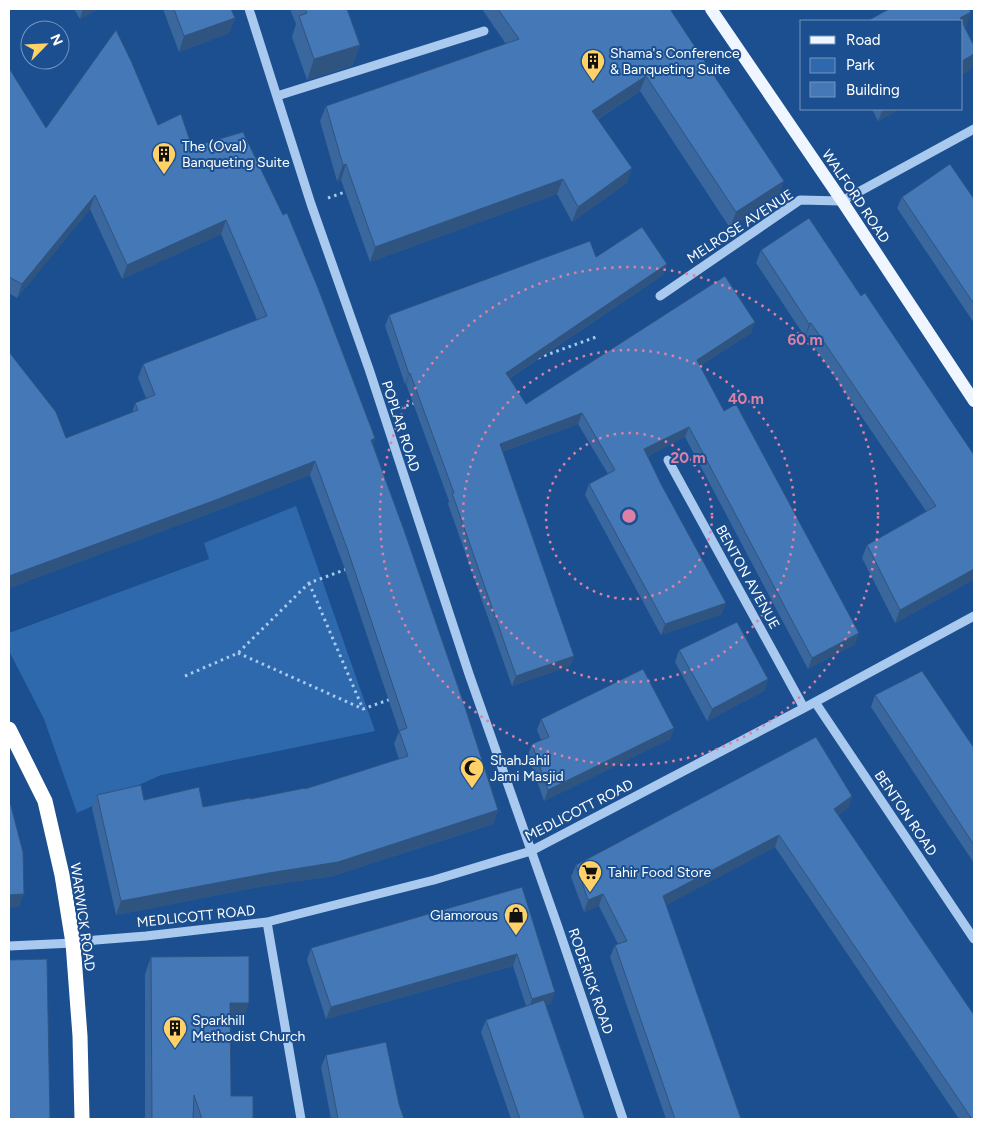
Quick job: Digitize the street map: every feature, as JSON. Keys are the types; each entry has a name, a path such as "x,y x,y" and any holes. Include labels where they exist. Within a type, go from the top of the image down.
{"highway":[{"name":"WARWICK ROAD","path":"9,729 45,801 62,875 73,943 80,1036 82,1119"}],"main road":[{"name":"WALFORD ROAD","path":"711,9 842,201 974,401"}],"street":[{"name":"POPLAR ROAD","path":"249,9 311,204 369,369 469,674 531,851"},
{"path":"277,96 484,31"},
{"path":"842,201 974,129"},
{"name":"MELROSE AVENUE","path":"660,296 800,200 842,201"},
{"name":"BENTON AVENUE","path":"668,460 804,708"},
{"name":"MEDLICOTT ROAD","path":"9,946 73,943 266,922 434,880 531,851 804,708 974,616"},
{"name":"BENTON ROAD","path":"815,702 974,939"},
{"name":"RODERICK ROAD","path":"531,851 562,936 623,1119"},
{"path":"266,922 301,1119"}],"path":[{"path":"311,204 349,191"},
{"path":"531,360 596,337"},
{"path":"383,415 420,401"},
{"path":"184,676 238,653 309,583 355,566"},
{"path":"309,583 363,709"},
{"path":"238,653 363,709 399,697"}],"green space":[{"path":"296,506 375,731 161,775 77,813 44,719 9,651 9,633 209,559 204,543"}],"building":[{"path":"174,9 231,9 235,18 184,36"},
{"path":"305,9 347,9 360,45 314,59 299,16 307,13"},
{"path":"498,9 670,9 784,181 736,212 646,76 592,111 632,168 578,207 563,179 375,247 346,164 343,165 326,106 519,39"},
{"path":"889,9 969,9 971,12 960,18 961,20 869,20"},
{"path":"963,24 974,46 974,54 963,60"},
{"path":"116,30 158,125 181,114 192,147 243,132 283,215 287,213 318,288 375,438 371,440 465,707 498,810 338,862 121,901 97,795 141,785 144,800 199,787 203,807 305,789 408,756 399,731 407,728 348,551 315,461 213,501 9,576 9,352 56,412 66,438 138,410 135,403 155,395 143,364 267,316 226,220 127,265 95,195 22,284 9,277 9,68 46,128"},
{"path":"950,164 974,199 974,304 902,197"},
{"path":"809,218 861,296 865,293 974,455 974,569 900,610 867,545 936,506 811,323 809,324 761,250"},
{"path":"642,227 667,264 506,373 526,404 725,276 755,322 697,360 724,411 736,404 859,633 812,658 689,427 644,449 726,603 665,624 589,484 615,470 582,413 500,444 574,656 516,676 452,493 454,493 389,315 590,241 596,257"},
{"path":"737,622 768,679 712,709 679,650"},
{"path":"643,669 674,728 548,790 532,744 549,737 541,719"},
{"path":"922,671 974,748 974,845 875,695"},
{"path":"816,737 852,796 834,809 974,1015 974,1119 972,1119 779,835 663,896 741,1119 675,1119 615,945 627,941 603,894 588,900 576,865"},
{"path":"9,801 23,852 24,894 9,895"},
{"path":"522,887 555,992 532,999 517,954 331,1007 311,948"},
{"name":"Sparkhill Methodist Church","path":"249,956 249,1003 230,1003 231,1096 253,1096 253,1119 202,1119 194,1095 193,1119 152,1119 151,957"},
{"path":"47,959 50,1119 9,1119 9,960"},
{"path":"544,1000 585,1119 520,1119 486,1020"},
{"path":"386,1042 404,1119 338,1119 326,1055"}],"place":[{"name":"Shama's Conference & Banqueting Suite","path":"593,82"},
{"name":"The (Oval) Banqueting Suite","path":"164,175"},
{"name":"ShahJahil Jami Masjid","path":"472,789"},
{"name":"Tahir Food Store","path":"590,893"},
{"name":"Glamorous","path":"516,936"},
{"name":"Sparkhill Methodist Church","path":"175,1049"}]}
